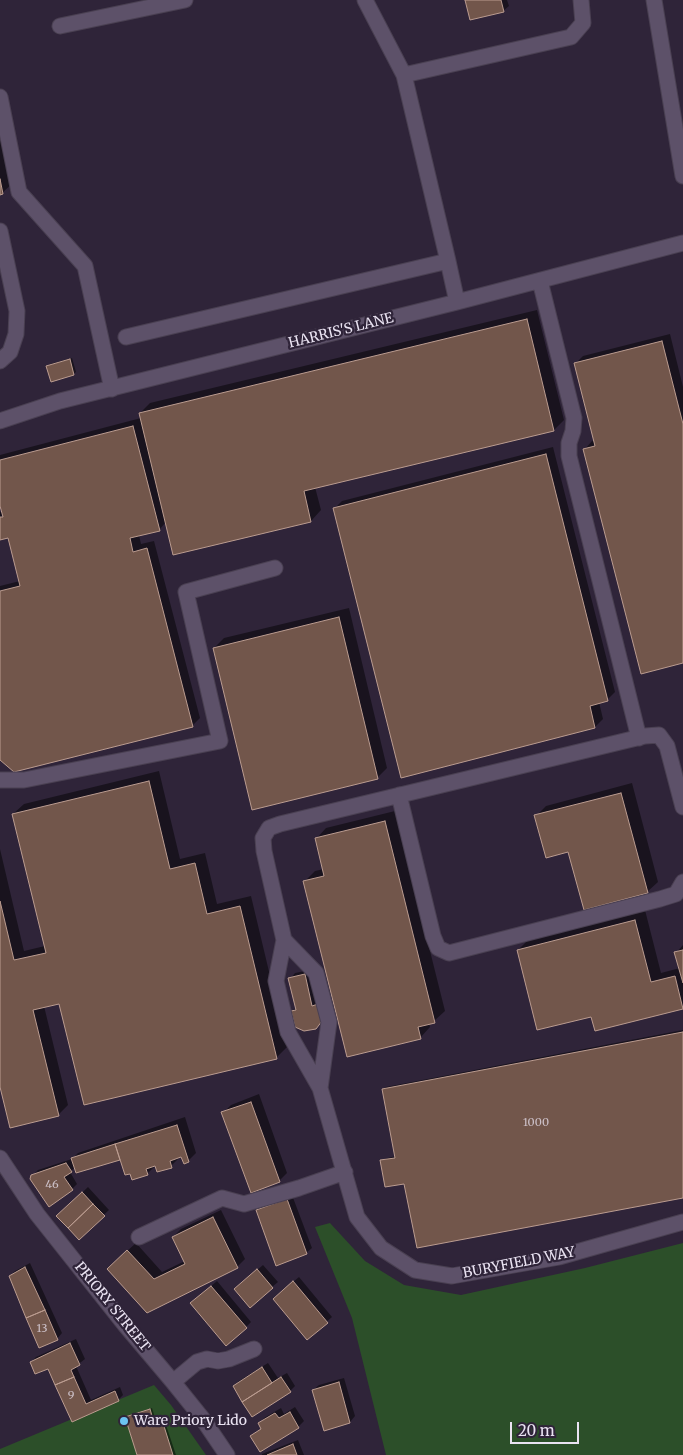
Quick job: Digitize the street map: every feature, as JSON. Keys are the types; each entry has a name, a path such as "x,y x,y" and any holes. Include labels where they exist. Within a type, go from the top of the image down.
{"street":[{"path":"60,26 185,0"},
{"path":"365,0 404,75 457,302"},
{"path":"404,75 571,37 583,23 581,0"},
{"path":"654,0 683,176"},
{"path":"0,97 19,192 84,266 112,389"},
{"path":"0,231 18,311 16,334 10,352 0,361"},
{"name":"HARRIS'S LANE","path":"0,421 60,402 540,281 683,242"},
{"path":"126,338 448,261"},
{"path":"540,281 574,418 569,456 639,738"},
{"path":"0,780 24,780 220,741 186,592 275,568"},
{"path":"320,1088 288,1032 276,981 284,940 264,851 263,838 269,828 399,795 639,738 659,735 667,746 683,807"},
{"path":"399,795 433,936 438,948 449,953 660,899 676,894 683,882"},
{"path":"284,940 316,973 329,1022 320,1088"},
{"name":"BURYFIELD WAY","path":"320,1088 357,1217 381,1248 415,1270 452,1276 558,1257 683,1222"},
{"name":"PRIORY STREET","path":"0,1158 37,1214 125,1325 174,1382 202,1418 227,1455"},
{"path":"139,1236 222,1198 244,1204 345,1172"},
{"path":"174,1382 197,1362 207,1359 218,1361 229,1359 254,1348"}],"green space":[{"path":"330,1223 365,1261 404,1285 461,1295 585,1268 683,1243 683,1455 386,1455 352,1318 315,1227"},
{"name":"Ware Priory Lido","path":"154,1385 171,1405 206,1455 0,1455 0,1449"}],"building":[{"path":"465,0 501,0 504,12 470,20"},
{"path":"0,179 3,194 0,195"},
{"path":"527,319 554,431 304,491 311,522 173,555 139,413"},
{"path":"662,341 683,424 683,663 641,674 583,449 595,446 574,363"},
{"path":"70,359 74,375 51,382 46,366"},
{"path":"133,426 160,531 130,538 133,552 147,548 193,727 14,772 0,760 0,591 20,586 8,538 0,540 0,517 3,517 0,506 0,460"},
{"path":"546,454 608,701 590,706 595,728 401,778 333,508"},
{"path":"339,617 378,779 252,810 213,648"},
{"path":"149,781 170,869 195,863 207,914 240,906 277,1059 84,1105 59,1004 33,1010 59,1116 10,1128 0,1087 0,901 14,960 46,953 12,814"},
{"path":"621,793 648,893 584,910 568,852 546,858 534,815"},
{"path":"385,821 435,1023 418,1027 421,1039 347,1057 303,881 324,876 315,838"},
{"path":"635,920 651,982 675,976 683,1009 595,1031 591,1017 537,1030 517,950"},
{"path":"683,950 683,983 674,952"},
{"path":"305,974 312,1006 318,1004 322,1021 316,1029 304,1031 295,1027 291,1011 296,1010 288,978"},
{"path":"683,1032 683,1198 417,1248 404,1184 385,1187 380,1160 395,1158 382,1089"},
{"path":"251,1102 280,1182 251,1193 221,1112"},
{"path":"177,1125 189,1162 184,1164 181,1157 170,1161 172,1168 157,1172 155,1166 146,1169 148,1175 132,1180 130,1174 125,1175 115,1144"},
{"path":"115,1144 120,1160 76,1173 71,1158"},
{"path":"66,1163 72,1172 64,1177 73,1190 49,1207 30,1179 31,1175"},
{"path":"82,1192 93,1204 68,1228 56,1216"},
{"path":"287,1199 307,1254 276,1266 256,1210"},
{"path":"93,1204 105,1216 79,1240 68,1228"},
{"path":"213,1217 238,1268 147,1313 107,1269 127,1250 154,1279 185,1264 172,1237"},
{"path":"25,1267 45,1310 26,1318 9,1276"},
{"path":"257,1269 273,1288 250,1308 234,1289"},
{"path":"293,1281 328,1323 307,1340 273,1299"},
{"path":"211,1286 247,1328 226,1346 190,1303"},
{"path":"45,1310 58,1340 39,1348 26,1318"},
{"path":"70,1343 80,1365 71,1370 74,1377 55,1385 48,1369 35,1374 30,1362"},
{"path":"262,1367 272,1383 242,1402 233,1386"},
{"path":"74,1377 86,1404 115,1391 119,1401 72,1422 55,1385"},
{"path":"281,1377 291,1392 252,1417 242,1402"},
{"path":"339,1382 350,1423 324,1431 312,1390"},
{"path":"150,1409 155,1426 163,1423 173,1455 137,1455 125,1417"},
{"path":"290,1412 299,1428 260,1452 250,1436 261,1429 258,1423 275,1413 279,1418"},
{"path":"293,1444 297,1455 267,1455"}],"place":[{"name":"Ware Priory Lido","path":"124,1421"}]}
